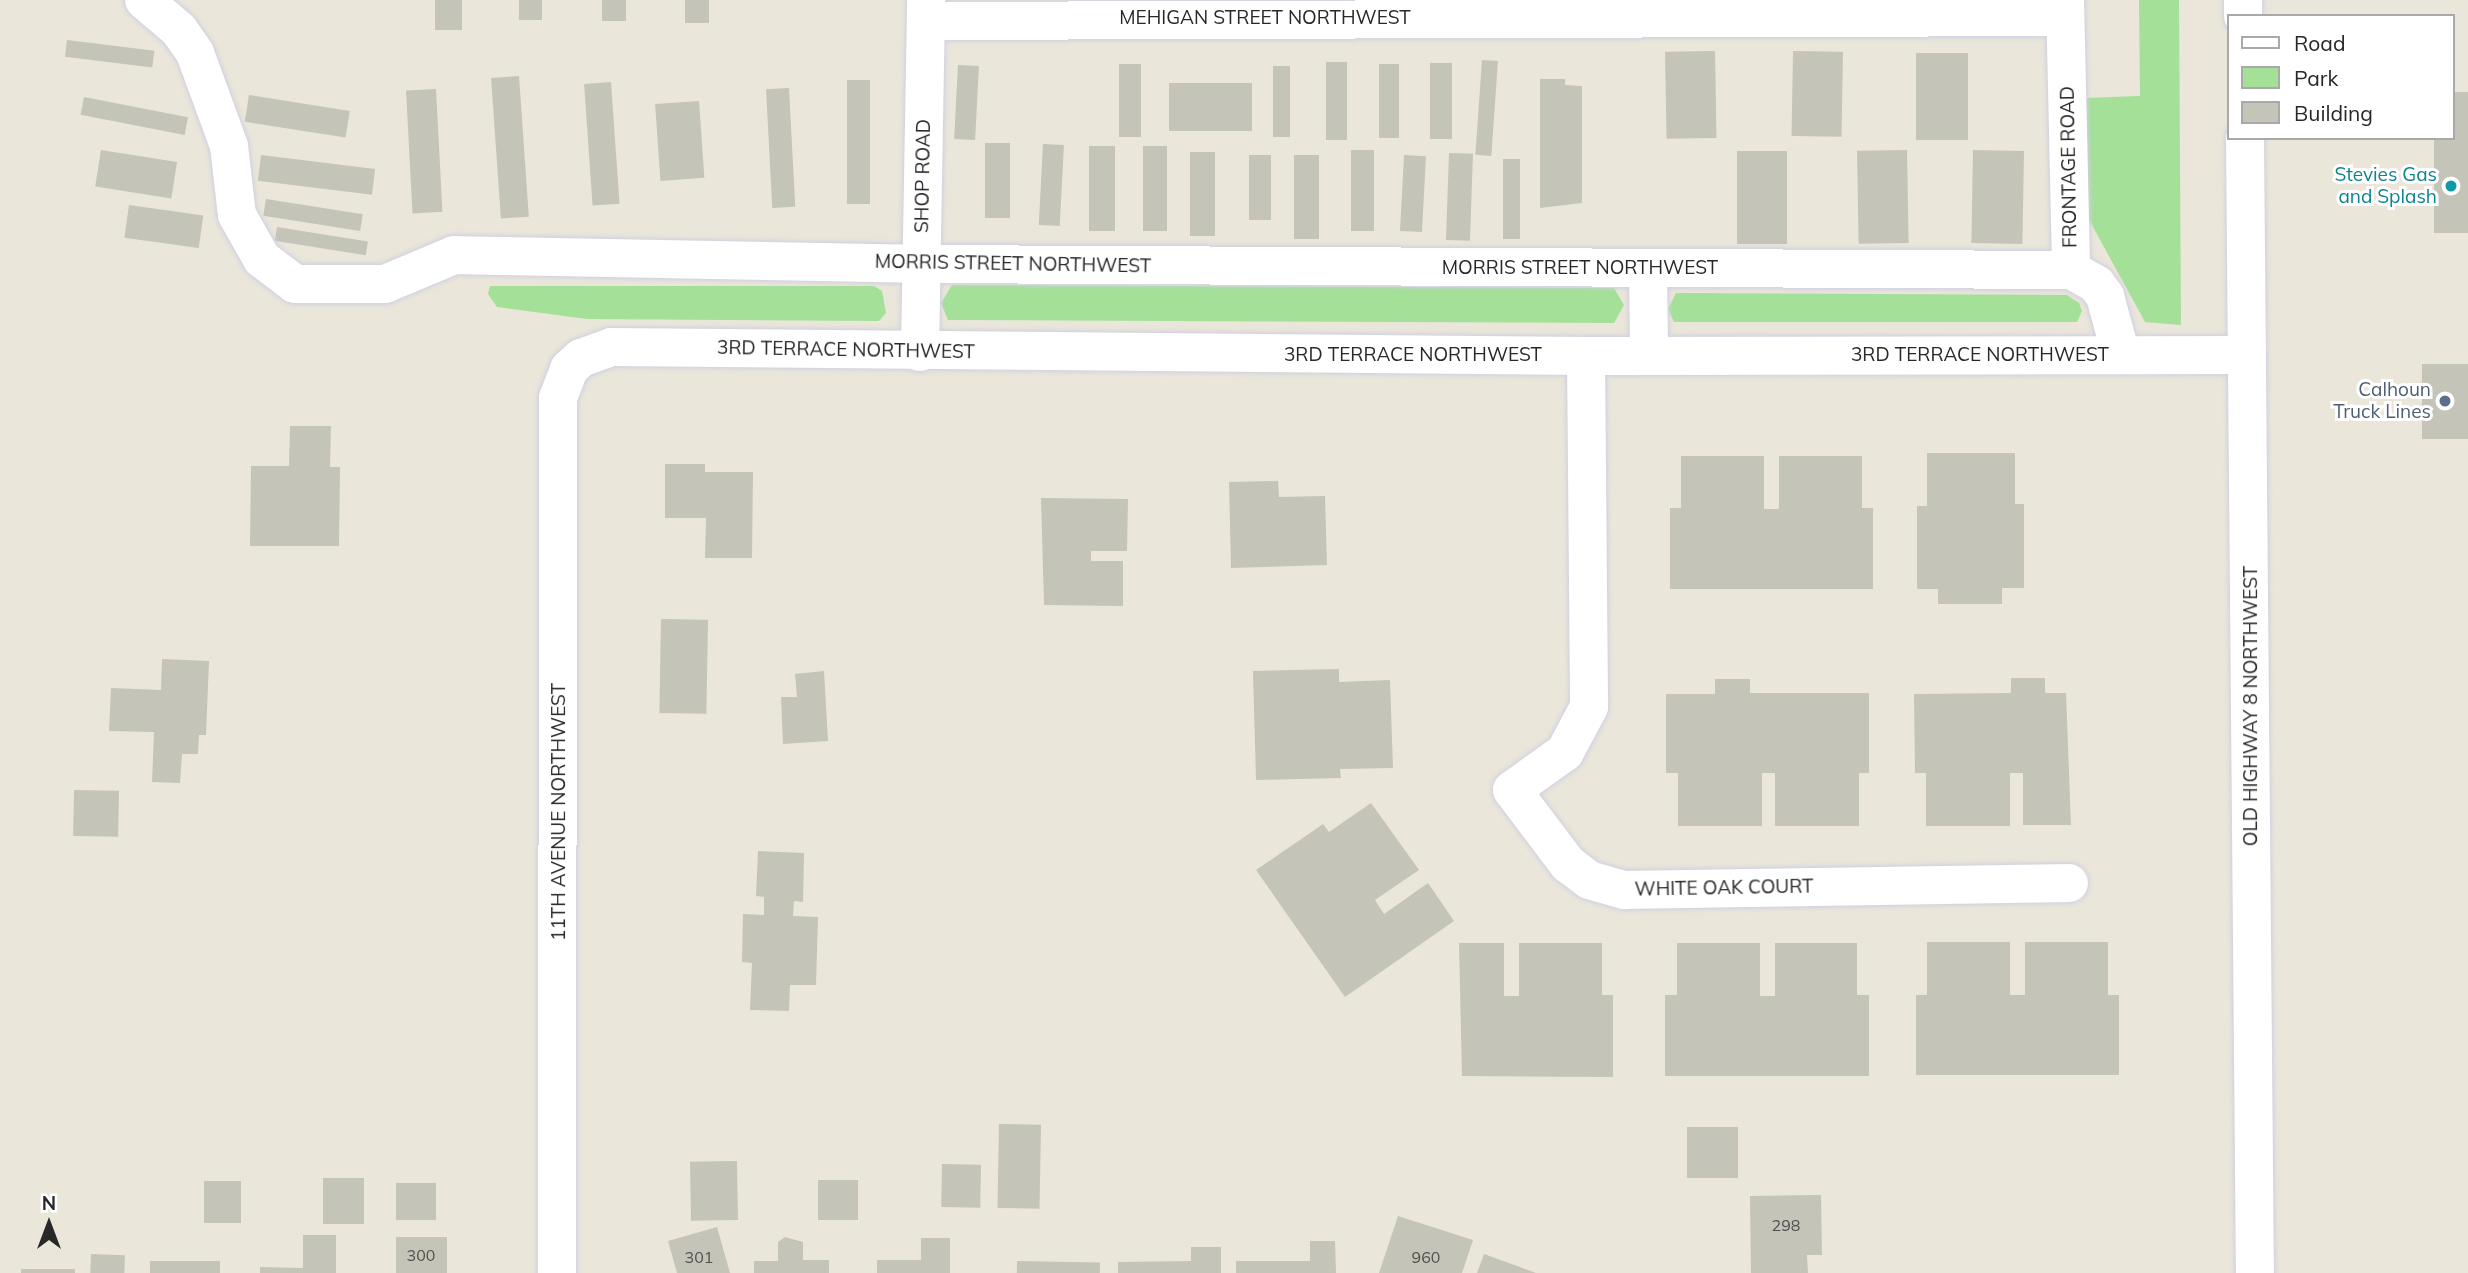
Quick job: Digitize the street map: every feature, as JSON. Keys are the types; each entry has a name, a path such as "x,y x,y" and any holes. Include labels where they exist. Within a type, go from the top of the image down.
{"street":[{"name":"MORRIS STREET NORTHWEST","path":"144,0 179,30 195,53 229,146 237,215 262,259 295,284 384,284 454,255 921,264 2071,270"},
{"name":"MEHIGAN STREET NORTHWEST","path":"926,11 2065,8"},
{"name":"FRONTAGE ROAD","path":"2065,8 2071,270 2096,284 2105,296 2121,355"},
{"name":"SHOP ROAD","path":"920,352 926,11"},
{"name":"OLD HIGHWAY 8 NORTHWEST","path":"2245,140 2255,1273"},
{"path":"1648,269 1649,355"},
{"name":"3RD TERRACE NORTHWEST","path":"580,358 611,347 920,352 1586,356 2247,355"},
{"name":"WHITE OAK COURT","path":"1586,356 1589,707 1565,752 1512,790 1546,840 1589,880 1625,890 2069,883"},
{"name":"11TH AVENUE NORTHWEST","path":"557,1273 558,398 569,369 580,358"}],"green space":[{"path":"2139,0 2179,0 2181,325 2145,322 2087,216 2085,98 2140,96"},
{"path":"952,285 1614,288 1624,305 1614,323 948,320 941,303"},
{"path":"490,286 874,286 882,291 886,313 879,321 587,319 497,307 488,294"},
{"path":"1676,293 2067,295 2079,303 2082,311 2077,322 1674,322 1668,309"}],"building":[{"path":"435,0 462,0 462,30 435,30"},
{"path":"519,0 542,0 542,20 519,20"},
{"path":"602,0 626,0 626,21 602,21"},
{"path":"685,0 709,0 709,23 685,23"},
{"path":"67,40 154,51 152,68 65,57"},
{"path":"1715,51 1717,138 1667,139 1665,52"},
{"path":"1793,51 1843,52 1842,137 1792,136"},
{"path":"1916,53 1968,53 1968,140 1916,140"},
{"path":"1482,60 1498,61 1491,156 1475,155"},
{"path":"1326,62 1347,62 1347,140 1326,140"},
{"path":"1430,63 1452,63 1452,139 1430,139"},
{"path":"1119,64 1141,64 1141,137 1119,137"},
{"path":"1379,64 1399,64 1399,138 1379,138"},
{"path":"958,65 979,66 975,140 954,139"},
{"path":"1273,66 1290,66 1290,137 1273,137"},
{"path":"519,76 529,217 501,219 491,78"},
{"path":"1540,79 1565,79 1565,85 1582,86 1582,203 1540,208"},
{"path":"847,80 870,80 870,204 847,204"},
{"path":"611,82 620,204 593,206 584,84"},
{"path":"1169,83 1252,83 1252,131 1169,131"},
{"path":"789,88 795,207 772,208 766,89"},
{"path":"436,89 442,212 412,213 406,91"},
{"name":"Stevies Gas and Splash","path":"2454,92 2468,92 2468,233 2434,233 2434,140 2454,140"},
{"path":"249,95 350,111 346,138 245,122"},
{"path":"84,97 188,117 185,135 81,115"},
{"path":"699,101 704,178 660,181 655,104"},
{"path":"985,143 1010,143 1010,218 985,218"},
{"path":"1043,144 1064,145 1060,226 1039,225"},
{"path":"1089,146 1115,146 1115,231 1089,231"},
{"path":"1143,146 1167,146 1167,231 1143,231"},
{"path":"101,150 177,162 171,199 95,187"},
{"path":"1351,150 1374,150 1374,231 1351,231"},
{"path":"1907,150 1909,243 1859,244 1857,151"},
{"path":"1973,150 2024,151 2022,244 1971,243"},
{"path":"1737,151 1787,151 1787,244 1737,244"},
{"path":"1190,152 1215,152 1215,236 1190,236"},
{"path":"1449,153 1473,154 1470,241 1446,240"},
{"path":"261,155 375,169 372,195 258,181"},
{"path":"1249,155 1271,155 1271,220 1249,220"},
{"path":"1294,155 1319,155 1319,239 1294,239"},
{"path":"1404,155 1426,156 1422,232 1400,231"},
{"path":"1503,159 1520,159 1520,239 1503,239"},
{"path":"266,199 363,214 360,231 263,216"},
{"path":"129,205 203,215 199,248 124,238"},
{"path":"277,227 368,241 366,255 275,241"},
{"name":"Calhoun Truck Lines","path":"2422,364 2468,364 2468,439 2422,439"},
{"path":"290,426 331,426 330,467 340,467 339,546 250,546 251,466 289,466"},
{"path":"1927,453 2015,453 2015,504 2024,504 2024,588 2002,588 2002,604 1938,604 1938,589 1917,589 1917,506 1927,506"},
{"path":"1681,456 1764,456 1764,509 1779,509 1779,456 1862,456 1862,508 1873,508 1873,589 1670,589 1670,508 1681,508"},
{"path":"665,464 705,464 705,472 753,472 752,558 705,558 706,518 665,518"},
{"path":"1278,481 1279,497 1325,496 1327,565 1231,568 1229,482"},
{"path":"1041,498 1128,499 1127,551 1091,551 1091,561 1123,561 1123,606 1044,605"},
{"path":"661,619 708,620 706,714 659,713"},
{"path":"162,659 209,661 206,735 199,735 198,754 182,754 180,783 152,782 154,732 109,731 111,688 161,690"},
{"path":"1339,669 1339,682 1390,680 1393,768 1340,769 1341,778 1256,780 1253,671"},
{"path":"824,671 828,741 783,744 781,697 797,697 795,674"},
{"path":"2011,678 2045,678 2045,693 2066,693 2071,825 2023,825 2023,773 2010,773 2010,826 1926,826 1926,773 1915,773 1914,694 2011,693"},
{"path":"1715,679 1750,679 1750,693 1869,693 1869,773 1859,773 1859,826 1775,826 1775,773 1762,773 1762,826 1678,826 1678,773 1666,773 1666,694 1715,694"},
{"path":"74,790 119,791 118,837 73,836"},
{"path":"1371,803 1419,870 1375,900 1384,914 1428,883 1454,921 1345,997 1256,870 1323,824 1329,832"},
{"path":"758,851 804,853 803,902 794,901 793,916 818,917 816,985 790,985 789,1011 750,1010 752,963 742,962 743,914 764,915 764,897 756,896"},
{"path":"1927,942 2010,942 2010,995 2025,995 2025,942 2108,942 2108,995 2119,995 2119,1075 1916,1075 1916,995 1927,995"},
{"path":"1459,943 1504,943 1504,996 1519,996 1519,943 1602,943 1602,995 1613,995 1613,1077 1462,1076"},
{"path":"1677,943 1760,943 1760,996 1775,996 1775,943 1857,943 1857,995 1869,995 1869,1076 1665,1076 1665,995 1677,995"},
{"path":"999,1124 1041,1125 1040,1209 998,1208"},
{"path":"1687,1127 1738,1127 1738,1178 1687,1178"},
{"path":"737,1161 738,1220 691,1221 690,1162"},
{"path":"942,1164 981,1165 980,1208 941,1207"},
{"path":"323,1178 364,1178 364,1224 323,1224"},
{"path":"818,1180 858,1180 858,1220 818,1220"},
{"path":"204,1181 241,1181 241,1223 204,1223"},
{"path":"396,1183 436,1183 436,1220 396,1220"},
{"path":"1821,1195 1822,1255 1807,1255 1808,1273 1751,1273 1750,1196"},
{"path":"1398,1216 1473,1240 1462,1273 1379,1273"},
{"path":"717,1227 730,1273 677,1273 668,1241"},
{"path":"303,1235 336,1235 336,1273 260,1273 260,1267 303,1268"},
{"path":"396,1237 447,1237 447,1273 396,1273"},
{"path":"785,1237 803,1242 803,1260 829,1260 829,1273 754,1273 754,1261 778,1261 778,1242"},
{"path":"921,1238 950,1238 950,1273 877,1273 877,1260 921,1260"},
{"path":"1310,1241 1335,1241 1336,1273 1236,1273 1236,1261 1310,1261"},
{"path":"1191,1247 1221,1247 1221,1273 1118,1273 1118,1262 1191,1261"},
{"path":"91,1254 125,1255 124,1273 90,1273"},
{"path":"1484,1254 1536,1273 1477,1273"},
{"path":"150,1261 220,1261 220,1273 150,1273"},
{"path":"1017,1261 1100,1262 1100,1273 1017,1273"},
{"path":"21,1269 75,1269 75,1273 21,1273"}],"place":[{"name":"Stevies Gas and Splash","path":"2451,186"},
{"name":"Calhoun Truck Lines","path":"2445,401"}]}
